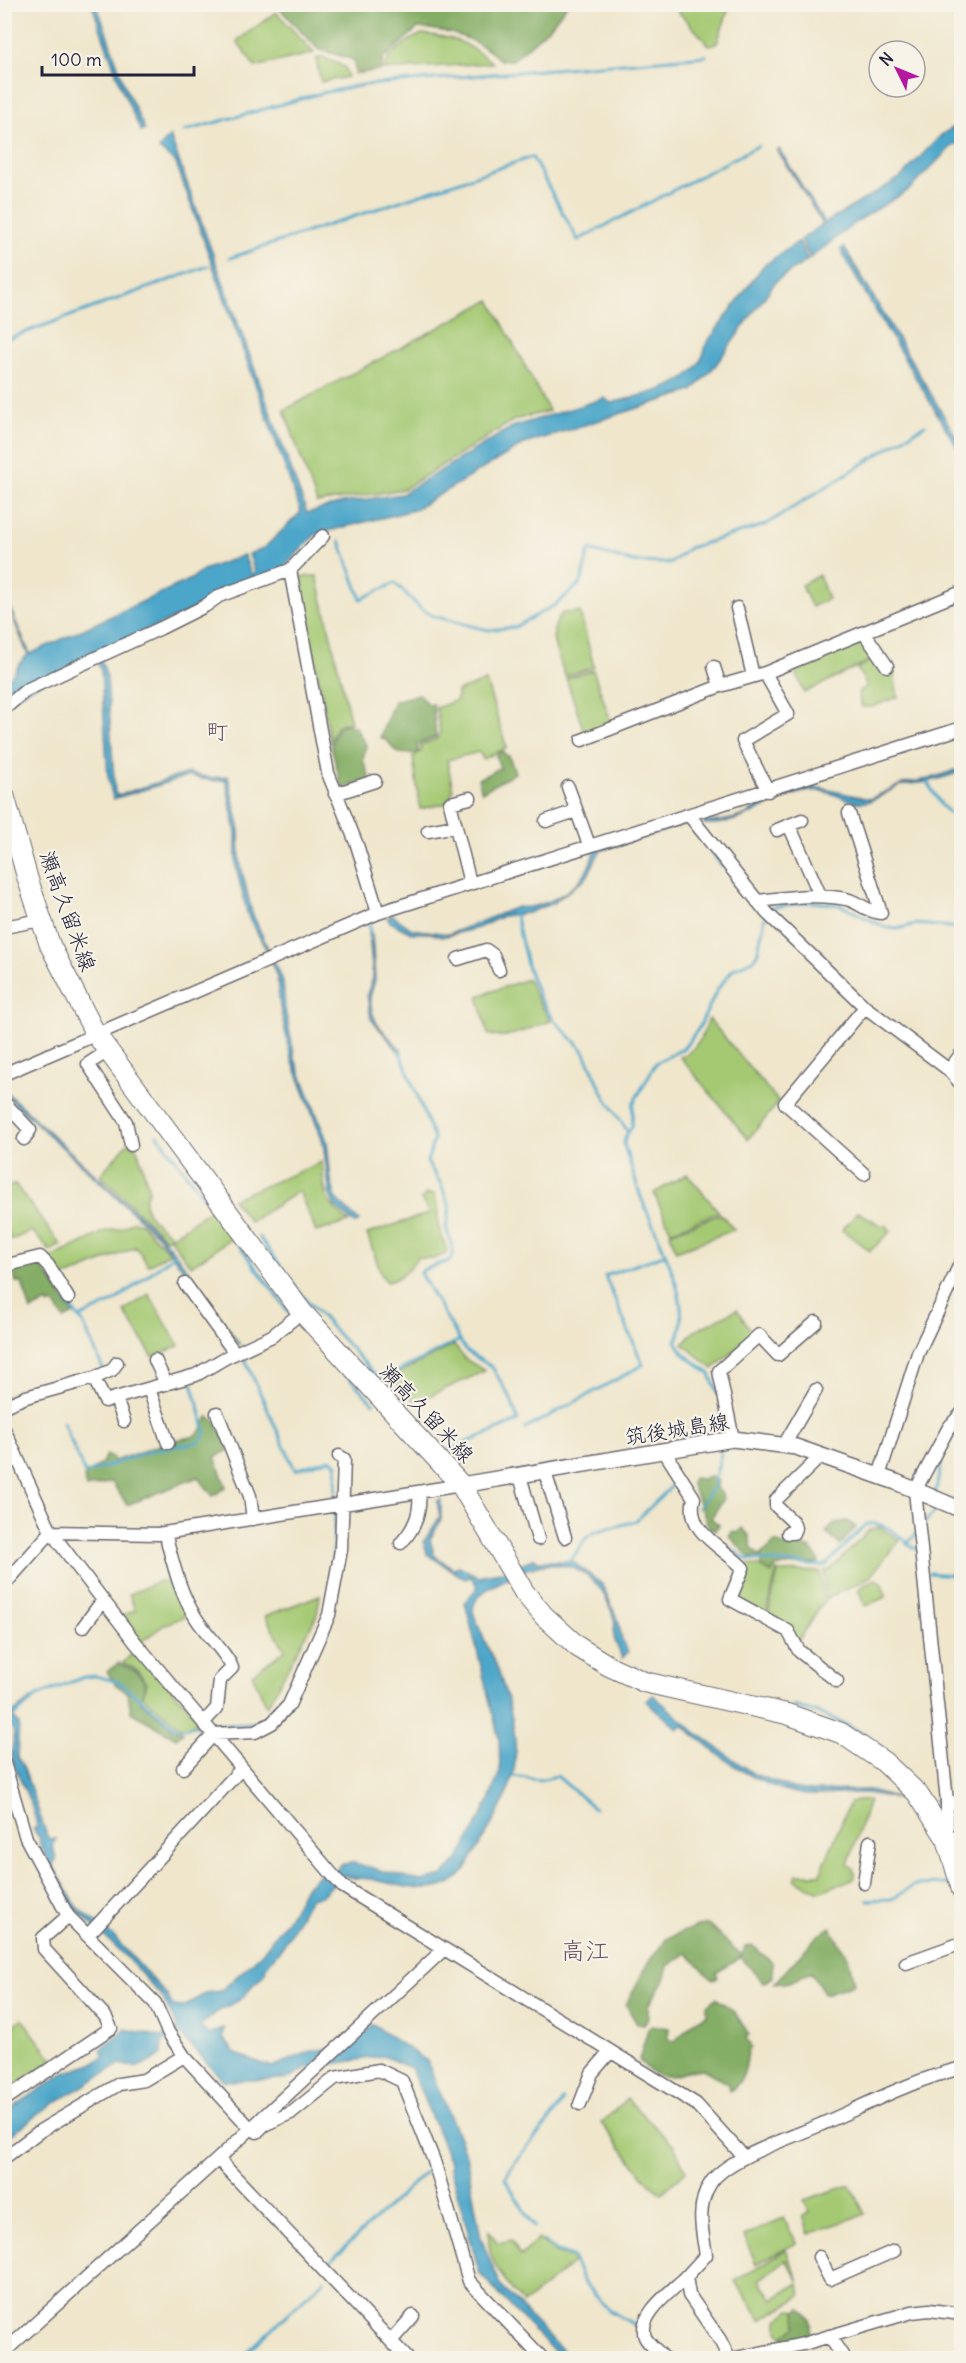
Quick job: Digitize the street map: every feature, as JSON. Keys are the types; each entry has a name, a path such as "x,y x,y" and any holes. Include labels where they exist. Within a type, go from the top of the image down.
{"main road":[{"name":"瀬高久留米線","path":"4,795 41,920 65,979 95,1033 302,1312 461,1485 520,1583 544,1616 578,1647 609,1666 644,1682 787,1714 841,1733 884,1762 917,1793 947,1839 962,1890"}],"street":[{"path":"4,709 26,690 161,628 219,596 290,570 323,536"},
{"path":"290,570 328,771 335,794 357,845 378,913"},
{"path":"582,740 720,686 759,674 865,634 962,592"},
{"path":"737,608 759,674 788,714 742,741 768,790"},
{"path":"865,634 887,666"},
{"path":"714,667 720,686"},
{"path":"4,1074 378,913 962,728"},
{"path":"315,760 328,771"},
{"path":"335,794 375,781"},
{"path":"568,788 589,845"},
{"path":"470,798 450,803 470,883"},
{"path":"546,821 576,811"},
{"path":"757,901 820,895 848,900 871,912 881,913 849,813"},
{"path":"689,815 757,901 865,1008 949,1070 962,1085"},
{"path":"802,820 783,828 820,895"},
{"path":"428,831 456,826"},
{"path":"4,927 41,920"},
{"path":"458,959 486,950 493,955 499,970"},
{"path":"864,1174 785,1103 865,1008"},
{"path":"108,1051 88,1064 126,1122 131,1145"},
{"path":"949,1070 962,1053"},
{"path":"4,1102 30,1130 24,1139"},
{"path":"4,1266 40,1257 48,1265 68,1298"},
{"path":"879,1476 918,1353 962,1260"},
{"path":"185,1284 235,1353"},
{"path":"94,1378 105,1401 196,1375 272,1336 302,1312"},
{"path":"733,1439 718,1371 759,1335 778,1355 816,1322"},
{"path":"155,1360 166,1384"},
{"path":"4,1406 26,1396 94,1378 112,1370 117,1363"},
{"path":"149,1389 168,1443"},
{"path":"784,1445 816,1390"},
{"path":"116,1399 124,1421"},
{"path":"217,1413 250,1496 253,1519"},
{"path":"947,1839 947,1801 915,1491 949,1427 962,1413"},
{"path":"4,1429 51,1532 135,1642 342,1886 696,2104 744,2157"},
{"name":"筑後城島線","path":"461,1485 733,1439 784,1445 822,1455 962,1510"},
{"path":"664,1451 694,1498 692,1506 700,1532 743,1568 730,1599 788,1631 799,1651 837,1681"},
{"path":"788,1533 793,1533 795,1528 793,1522 776,1506 776,1500 822,1455"},
{"path":"183,1768 214,1734 255,1732 272,1723 289,1705 327,1622 341,1550 344,1459 339,1456"},
{"path":"545,1472 565,1537"},
{"path":"520,1476 537,1539"},
{"path":"4,1585 51,1532 165,1533 461,1485"},
{"path":"401,1543 414,1528 420,1504 419,1492"},
{"path":"165,1533 181,1590 195,1617 214,1645 230,1660 232,1668 220,1680 217,1708 204,1722"},
{"path":"83,1627 103,1600"},
{"path":"4,1763 26,1838 68,1916 89,1934 155,2003 168,2032 184,2056 251,2129"},
{"path":"89,1934 242,1768"},
{"path":"947,1801 962,1803"},
{"path":"864,1883 870,1842"},
{"path":"4,2100 111,2028 105,2016 44,1948 43,1938 68,1916"},
{"path":"906,1963 962,1943"},
{"path":"221,2162 251,2129 443,1950"},
{"path":"580,2104 592,2073 610,2052"},
{"path":"4,2158 40,2131 119,2084 144,2080 184,2056"},
{"path":"664,2358 645,2337 645,2325 649,2314 706,2255 700,2222 704,2198 711,2182 744,2157 907,2084 962,2068"},
{"path":"4,2352 264,2125 293,2112 335,2078 379,2070 402,2081 434,2161 469,2281 542,2358"},
{"path":"221,2162 407,2358"},
{"path":"819,2257 830,2279 894,2251"},
{"path":"686,2277 689,2295 720,2340 729,2358"},
{"path":"736,2358 803,2344 912,2312 929,2310 962,2314"},
{"path":"391,2341 413,2316"},
{"path":"829,2336 844,2358"}],"green space":[{"path":"276,5 567,5 551,26 513,60 500,60 482,46 462,36 418,28 383,59 381,70 355,74 354,60 318,49"},
{"path":"672,5 730,5 717,43 709,45"},
{"path":"276,12 314,53 255,67 237,41"},
{"path":"422,34 460,42 493,63 384,70 393,54 404,44"},
{"path":"323,57 345,67 348,77 321,82 316,59"},
{"path":"490,300 549,411 514,420 404,489 317,503 284,410"},
{"path":"819,575 828,599 812,607 801,585"},
{"path":"317,576 351,723 339,725 330,742 300,577"},
{"path":"580,612 594,667 565,676 554,644 554,629 562,613"},
{"path":"863,640 873,659 804,693 794,668"},
{"path":"880,656 885,668 893,668 898,697 872,707 862,707 858,692 867,686 857,668"},
{"path":"593,670 612,724 585,735 566,678"},
{"path":"486,681 507,748 483,759 479,752 447,760 453,790 447,803 420,809 413,756 422,751 420,745 437,739 440,731 436,708 457,700 457,691"},
{"path":"419,694 427,704 433,704 436,737 417,744 419,752 397,752 380,737 394,701"},
{"path":"345,724 355,727 366,745 363,760 370,779 342,789 331,745 338,726"},
{"path":"502,751 509,756 515,773 482,792 478,779 500,768 496,756"},
{"path":"528,979 551,1021 511,1035 488,1034 478,996"},
{"path":"709,1019 779,1102 748,1139 680,1057 686,1055 695,1046"},
{"path":"128,1143 134,1145 138,1151 149,1190 145,1204 147,1210 154,1221 171,1235 166,1239 100,1175"},
{"path":"322,1162 326,1196 334,1208 349,1222 316,1232 299,1191 250,1222 232,1199"},
{"path":"687,1174 719,1212 671,1231 654,1193"},
{"path":"15,1184 61,1245 50,1251 32,1231 11,1240 5,1228 5,1189"},
{"path":"426,1194 434,1194 438,1206 438,1225 447,1250 446,1254 433,1259 418,1257 405,1272 387,1282 382,1276 367,1234 430,1213 421,1200"},
{"path":"211,1209 232,1238 191,1266 170,1238"},
{"path":"858,1212 882,1226 886,1225 891,1231 870,1251 842,1230"},
{"path":"721,1214 734,1230 676,1251 670,1233"},
{"path":"133,1221 141,1223 170,1253 148,1265 136,1247 69,1276 61,1276 49,1257 106,1231 123,1228"},
{"path":"39,1263 74,1314 64,1319 54,1303 49,1305 47,1302 31,1311 22,1283 16,1282 13,1271"},
{"path":"149,1294 179,1346 153,1357 124,1311"},
{"path":"737,1309 753,1334 713,1369 683,1344 693,1332"},
{"path":"454,1345 465,1359 485,1371 416,1402 390,1378"},
{"path":"208,1417 215,1420 229,1450 215,1457 226,1487 213,1496 198,1477 127,1505 112,1482 86,1488 84,1477 102,1463 106,1455 112,1457 114,1461 174,1440 192,1437 201,1431"},
{"path":"709,1476 718,1481 716,1487 722,1494 723,1500 711,1518 719,1525 715,1530 709,1527 691,1483 693,1478 702,1479"},
{"path":"848,1521 856,1527 840,1545 826,1533 835,1523"},
{"path":"880,1527 899,1540 870,1577 826,1599 824,1571 830,1570 869,1530"},
{"path":"742,1528 749,1535 752,1549 760,1556 775,1542 786,1546 796,1539 804,1547 810,1548 819,1560 818,1563 775,1567 772,1573 761,1567 762,1558 749,1557 729,1536 732,1531 737,1533"},
{"path":"748,1564 777,1570 766,1615 733,1599"},
{"path":"820,1571 824,1601 798,1641 768,1615 778,1572"},
{"path":"875,1579 882,1584 886,1597 865,1606 858,1589"},
{"path":"159,1581 176,1586 188,1615 164,1625 141,1642 121,1616 135,1610 129,1594"},
{"path":"320,1595 317,1615 267,1706 252,1674 285,1650 265,1616"},
{"path":"134,1646 201,1722 184,1728 179,1726 143,1697 147,1683 137,1670 123,1663 134,1651"},
{"path":"118,1663 136,1671 146,1683 140,1701 175,1730 183,1732 176,1738 131,1712 128,1693 116,1685 107,1672"},
{"path":"869,1800 848,1864 853,1868 855,1878 819,1892 795,1880 797,1874 820,1874 850,1802"},
{"path":"708,1925 742,1955 745,1947 753,1946 772,1962 773,1977 763,1983 741,1957 716,1973 718,1977 713,1980 687,1953 668,1966 664,1980 648,2006 648,2018 644,2024 637,2024 626,2005 647,1964 667,1938 697,1926"},
{"path":"830,1927 849,1960 854,1984 825,1994 811,1972 790,1982 774,1984 817,1936"},
{"path":"716,1998 734,2011 749,2035 746,2037 751,2048 748,2051 742,2078 735,2087 730,2091 729,2084 703,2069 663,2076 648,2069 639,2060 648,2029 652,2026 669,2028 668,2038 674,2042 694,2022 707,2015 707,2005"},
{"path":"22,2019 54,2061 11,2088 5,2077 5,2031"},
{"path":"627,2099 674,2146 686,2171 662,2193 650,2184 601,2123"},
{"path":"850,2185 865,2214 809,2234 803,2216 810,2213 804,2200"},
{"path":"783,2218 797,2243 756,2264 744,2236"},
{"path":"489,2231 498,2243 511,2240 521,2256 538,2238 555,2253 571,2258 573,2263 523,2304 498,2270 490,2252"},
{"path":"786,2250 799,2281 786,2260 759,2280 773,2299 799,2283 801,2296 761,2320 735,2281"},
{"path":"801,2308 808,2314 811,2322 810,2340 786,2345 783,2336 797,2326 796,2312"},
{"path":"790,2310 799,2311 800,2327 795,2333 783,2337 778,2331 778,2320"}],"water":[{"path":"92,5 97,5 126,89 145,130 141,131 122,90"},
{"path":"961,122 961,140 949,149 909,190 859,220 810,258 801,239 823,224 777,150 779,149 825,223 900,178 941,135"},
{"path":"170,136 307,513 342,503 402,494 512,427 605,398 611,403 669,387 693,371 701,359 706,344 763,266 799,241 808,260 776,281 715,366 692,391 524,444 414,510 316,534 280,571 99,652 107,678 115,793 118,795 188,773 211,778 228,776 239,826 240,862 252,913 283,981 285,1009 295,1059 327,1141 331,1181 336,1199 359,1221 355,1224 335,1206 330,1195 323,1142 291,1057 280,1007 277,977 267,951 248,916 236,867 236,833 226,780 213,781 189,776 113,799 108,777 101,671 93,652 91,656 5,702 5,681 28,655 4,595 30,654 191,579 203,570 244,555 251,574 255,573 249,554 264,548 301,512 176,163 159,149"},
{"path":"844,247 961,445 961,454 842,254 841,249"},
{"path":"961,768 961,772 930,781 906,784 866,802 852,801 823,791 808,791 781,800 744,817 718,824 704,824 704,821 726,820 741,816 759,804 810,786 870,799 904,783 929,779"},
{"path":"688,821 689,823 600,851 587,877 553,903 528,913 503,916 478,928 442,937 430,933 411,933 390,922 387,918 392,915 412,929 449,934 517,907 536,906 556,898 574,885 587,870 597,849"},
{"path":"369,932 372,934 375,980 370,997 372,1012 377,1024 402,1051 400,1053 371,1019 367,994 373,978"},
{"path":"4,1090 159,1234 176,1254 240,1345 158,1236 12,1101"},
{"path":"441,1500 441,1520 430,1539 434,1555 453,1568 459,1566 481,1578 482,1575 501,1572 535,1558 537,1561 572,1561 602,1584 619,1623 621,1637 628,1652 622,1658 614,1637 614,1619 598,1586 586,1575 573,1568 542,1565 525,1570 492,1587 477,1598 474,1614 506,1694 516,1749 513,1775 504,1800 466,1869 456,1879 434,1889 409,1888 343,1875 321,1896 310,1898 283,1946 265,1968 266,1972 240,2000 217,2012 200,2026 209,2035 224,2028 223,2038 236,2054 272,2067 312,2051 353,2045 373,2025 427,2061 466,2155 481,2238 500,2285 569,2358 560,2358 480,2274 450,2162 411,2068 383,2056 307,2068 287,2079 224,2081 179,2033 162,2042 162,2054 152,2061 131,2067 120,2064 43,2110 5,2140 5,2113 64,2073 90,2065 104,2057 101,2050 126,2029 161,2037 178,2028 162,1997 126,1957 71,1905 39,1842 41,1840 33,1829 37,1827 13,1762 14,1736 13,1730 5,1719 5,1712 14,1712 31,1699 13,1717 19,1724 17,1757 23,1766 47,1836 50,1839 56,1838 53,1846 56,1859 53,1865 77,1907 114,1937 167,1995 173,2006 184,2007 206,1993 221,1991 262,1953 290,1915 304,1889 320,1874 335,1871 341,1864 354,1863 421,1881 442,1876 458,1860 488,1803 500,1771 499,1739 465,1602 478,1587 471,1577 465,1579 427,1554 424,1541 440,1517 437,1501"},
{"path":"653,1695 693,1730 754,1774 792,1788 810,1791 869,1790 904,1800 865,1793 819,1795 779,1789 734,1766 682,1725 678,1729 646,1701"}],"waterway":[{"path":"185,131 322,93 364,85 706,56"},
{"path":"230,258 532,157 578,240 758,146"},
{"path":"4,340 208,266"},
{"path":"340,541 361,599 395,583 421,609 433,616 488,630 515,627 555,605 581,583 589,550 633,562 671,563 689,548 765,525 925,425"},
{"path":"927,782 942,806 962,824"},
{"path":"693,829 722,866"},
{"path":"773,907 813,902 840,905 885,927 897,929 916,924 962,928"},
{"path":"515,913 528,969 540,999 552,1018 584,1051 604,1095 628,1132"},
{"path":"718,1394 710,1374 684,1354 676,1341 681,1326 678,1289 641,1197 624,1145 625,1137 632,1126 633,1104 656,1063 684,1048 699,1028 717,990 733,969 753,960 757,955 765,918"},
{"path":"369,920 370,934"},
{"path":"399,1049 434,1139 427,1162 441,1184 450,1208 446,1227 454,1253 449,1261 420,1273 466,1351 492,1367 510,1397 518,1421 444,1452"},
{"path":"157,1134 291,1315"},
{"path":"259,1237 301,1294 380,1380 458,1341"},
{"path":"79,1318 115,1301 175,1254"},
{"path":"525,1429 643,1365 605,1276 666,1254"},
{"path":"66,1302 83,1323 103,1369"},
{"path":"296,1321 373,1403"},
{"path":"242,1353 295,1470 330,1459 337,1464 335,1502"},
{"path":"63,1422 85,1474 150,1451 199,1442 206,1432 192,1383"},
{"path":"721,1409 724,1436"},
{"path":"698,1508 713,1487 723,1445"},
{"path":"935,1494 942,1461"},
{"path":"569,1563 587,1537 595,1532 636,1521 673,1485 679,1487 690,1502"},
{"path":"923,1524 937,1510 937,1506"},
{"path":"333,1562 335,1508"},
{"path":"721,1542 746,1559 821,1566 826,1565 865,1525 873,1524 886,1527 917,1549"},
{"path":"907,1544 916,1534"},
{"path":"929,1573 953,1575 961,1584 962,1590"},
{"path":"635,1668 655,1675"},
{"path":"16,1714 37,1696 84,1677 95,1676 119,1682 178,1729 201,1725"},
{"path":"211,1724 239,1724 260,1720 277,1708 292,1684"},
{"path":"793,1706 845,1724 869,1738 890,1755"},
{"path":"514,1776 539,1780 557,1776 594,1808"},
{"path":"934,1801 941,1803"},
{"path":"868,1900 892,1899 915,1885 950,1884"},
{"path":"4,2082 10,2091"},
{"path":"534,2227 505,2179 517,2159 549,2121 563,2100"},
{"path":"326,2265 430,2168"},
{"path":"544,2241 555,2251 572,2257 584,2283 609,2310 638,2327"},
{"path":"241,2358 324,2280"}],"district":[{"name":"町","path":"217,731"},
{"name":"高江","path":"585,1950"}]}
